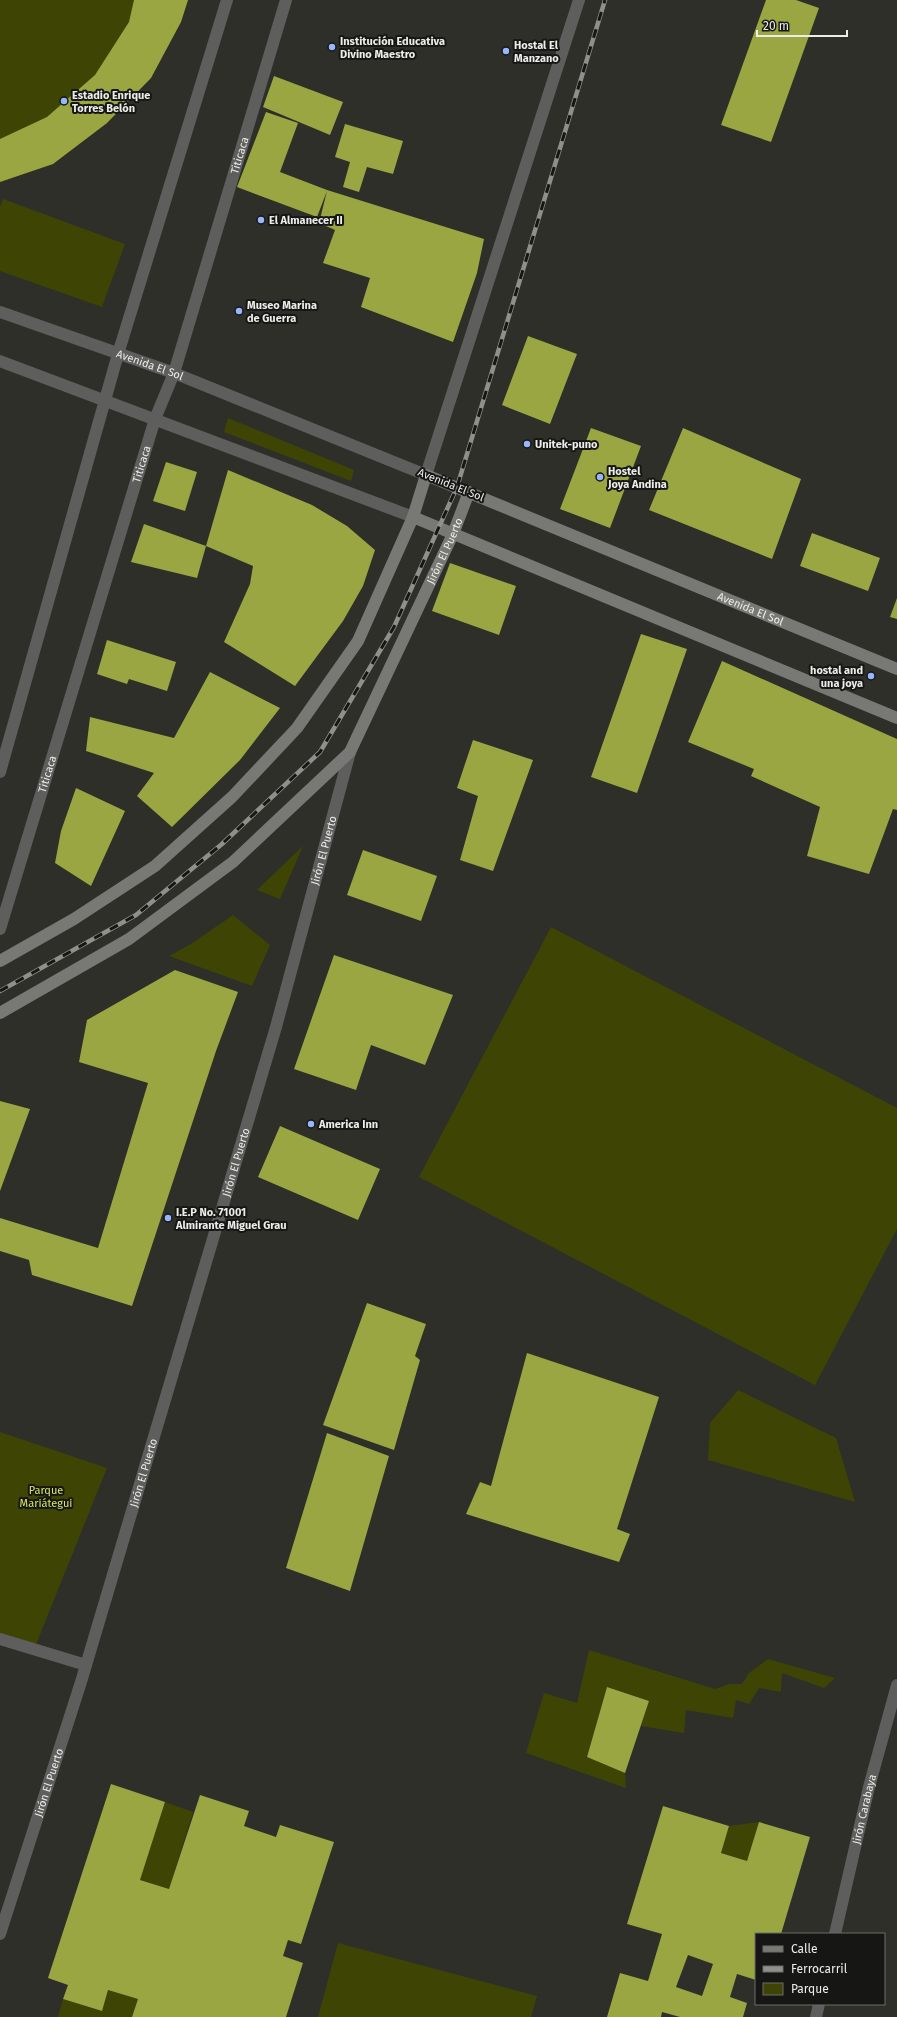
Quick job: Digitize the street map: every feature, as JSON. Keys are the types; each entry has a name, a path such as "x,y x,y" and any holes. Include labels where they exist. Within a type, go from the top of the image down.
{"main road":[{"name":"Avenida El Sol","path":"426,475 897,669"},
{"path":"0,961 74,919 155,866 232,797 297,728 358,641 413,517 426,475"},
{"name":"Jirón El Puerto","path":"350,752 453,534 469,492"},
{"path":"413,517 897,718"},
{"path":"0,1013 129,939 221,871 233,862 350,752"}],"street":[{"path":"0,772 118,354 227,0"},
{"name":"Titicaca","path":"0,929 2,914 155,419 174,373 286,0"},
{"path":"426,475 579,0"},
{"name":"Avenida El Sol","path":"0,312 174,373 426,475"},
{"path":"0,361 413,517"},
{"name":"Jirón El Puerto","path":"0,1934 86,1665 276,1027 350,752"},
{"path":"0,1639 86,1665"},
{"name":"Jirón Carabaya","path":"835,1933 869,1788 897,1685"},
{"path":"816,2017 819,2005"}],"green space":[{"name":"Estadio Enrique Torres Belón","path":"0,0 188,0 181,22 151,78 107,123 53,164 0,182"},
{"path":"3,199 125,244 102,307 0,271 0,207"},
{"path":"228,418 354,470 351,481 224,432"},
{"path":"303,846 280,899 257,890"},
{"path":"233,915 270,945 252,986 169,956 191,944"},
{"path":"551,927 897,1108 897,1229 815,1385 419,1177"},
{"path":"738,1390 836,1438 855,1502 708,1460 710,1423"},
{"name":"Parque Mariátegui","path":"0,1432 107,1468 35,1647 0,1636"},
{"path":"589,1650 715,1689 729,1684 742,1684 749,1673 768,1659 835,1678 824,1688 782,1673 781,1692 759,1688 749,1704 736,1700 733,1718 686,1710 684,1733 641,1726 649,1701 607,1687 587,1757 625,1773 626,1788 526,1753 544,1693 577,1703"},
{"path":"165,1802 193,1812 169,1889 140,1880"},
{"path":"759,1822 747,1861 721,1853 729,1826"},
{"path":"338,1943 537,1996 531,2017 318,2017"},
{"path":"108,1990 138,1999 132,2017 58,2017 63,1999 101,2011"}],"building":[{"path":"134,0 188,0 181,22 151,78 107,123 53,164 0,182 0,139 47,117 95,75 129,22"},
{"path":"766,0 796,0 819,8 771,142 721,125"},
{"path":"274,76 343,102 330,135 263,107"},
{"path":"266,112 298,123 280,172 327,190 484,239 477,273 453,342 361,307 370,278 323,263 335,230 319,223 327,191 317,217 237,187"},
{"path":"345,124 403,141 393,174 367,167 359,192 343,187 350,162 335,157"},
{"path":"528,336 577,354 550,424 502,405"},
{"name":"Hostel Joya Andina","path":"591,428 641,446 610,528 560,509"},
{"path":"683,428 801,479 772,559 649,510"},
{"path":"166,462 197,472 185,511 153,501"},
{"path":"228,470 312,505 347,526 375,550 363,586 343,621 295,686 224,642 250,584 253,566 206,546"},
{"path":"144,524 206,546 197,578 131,562"},
{"path":"812,533 880,558 868,591 800,566"},
{"path":"450,563 516,586 499,635 432,611"},
{"path":"897,598 897,619 890,617"},
{"path":"641,634 687,649 637,793 591,777"},
{"path":"107,640 176,662 167,691 129,679 127,684 97,674"},
{"path":"722,661 897,739 897,810 893,809 869,874 807,856 820,807 751,776 754,769 688,742"},
{"path":"210,672 280,708 240,760 172,827 137,796 154,773 86,751 90,717 174,738"},
{"path":"473,740 533,760 493,871 460,860 478,796 457,788"},
{"path":"76,788 125,811 91,886 55,863 61,831"},
{"path":"363,850 437,876 421,921 347,895"},
{"path":"334,955 453,995 425,1065 371,1045 356,1090 294,1069"},
{"path":"175,970 238,992 216,1051 132,1306 32,1275 29,1260 0,1251 0,1218 98,1248 148,1083 79,1062 87,1020"},
{"path":"0,1101 30,1109 0,1191"},
{"path":"280,1126 380,1169 358,1220 258,1177"},
{"path":"367,1303 426,1324 415,1356 420,1360 394,1450 323,1425"},
{"path":"527,1353 659,1397 617,1529 630,1534 619,1562 466,1514 480,1482 491,1486"},
{"path":"327,1433 389,1456 350,1591 286,1568"},
{"path":"607,1687 649,1701 625,1773 587,1757"},
{"path":"111,1784 165,1802 140,1880 169,1889 200,1795 249,1811 244,1826 276,1837 280,1825 334,1842 301,1944 288,1940 283,1956 303,1963 286,2017 132,2017 138,1999 108,1990 102,2011 63,1999 68,1985 48,1978"},
{"path":"663,1806 729,1826 721,1853 747,1861 759,1822 810,1837 781,1933 755,1933 755,1980 737,1974 730,1997 747,2003 743,2017 680,2017 662,2012 661,2017 607,2017 620,1973 648,1981 662,1934 627,1924","holes":["688,1955 713,1964 702,1996 676,1987"]}],"railway":[{"path":"0,991 136,915 222,844 320,752 394,627 457,487 605,0"}],"place":[{"name":"Institución Educativa Divino Maestro","path":"332,47"},
{"name":"Hostal El Manzano","path":"506,51"},
{"name":"Estadio Enrique Torres Belón","path":"64,101"},
{"name":"El Almanecer II","path":"261,220"},
{"name":"Museo Marina de Guerra","path":"239,311"},
{"name":"Unitek-puno","path":"527,444"},
{"name":"Hostel Joya Andina","path":"600,477"},
{"name":"hostal and una joya","path":"871,676"},
{"name":"America Inn","path":"311,1124"},
{"name":"I.E.P No. 71001 Almirante Miguel Grau","path":"168,1218"}]}
